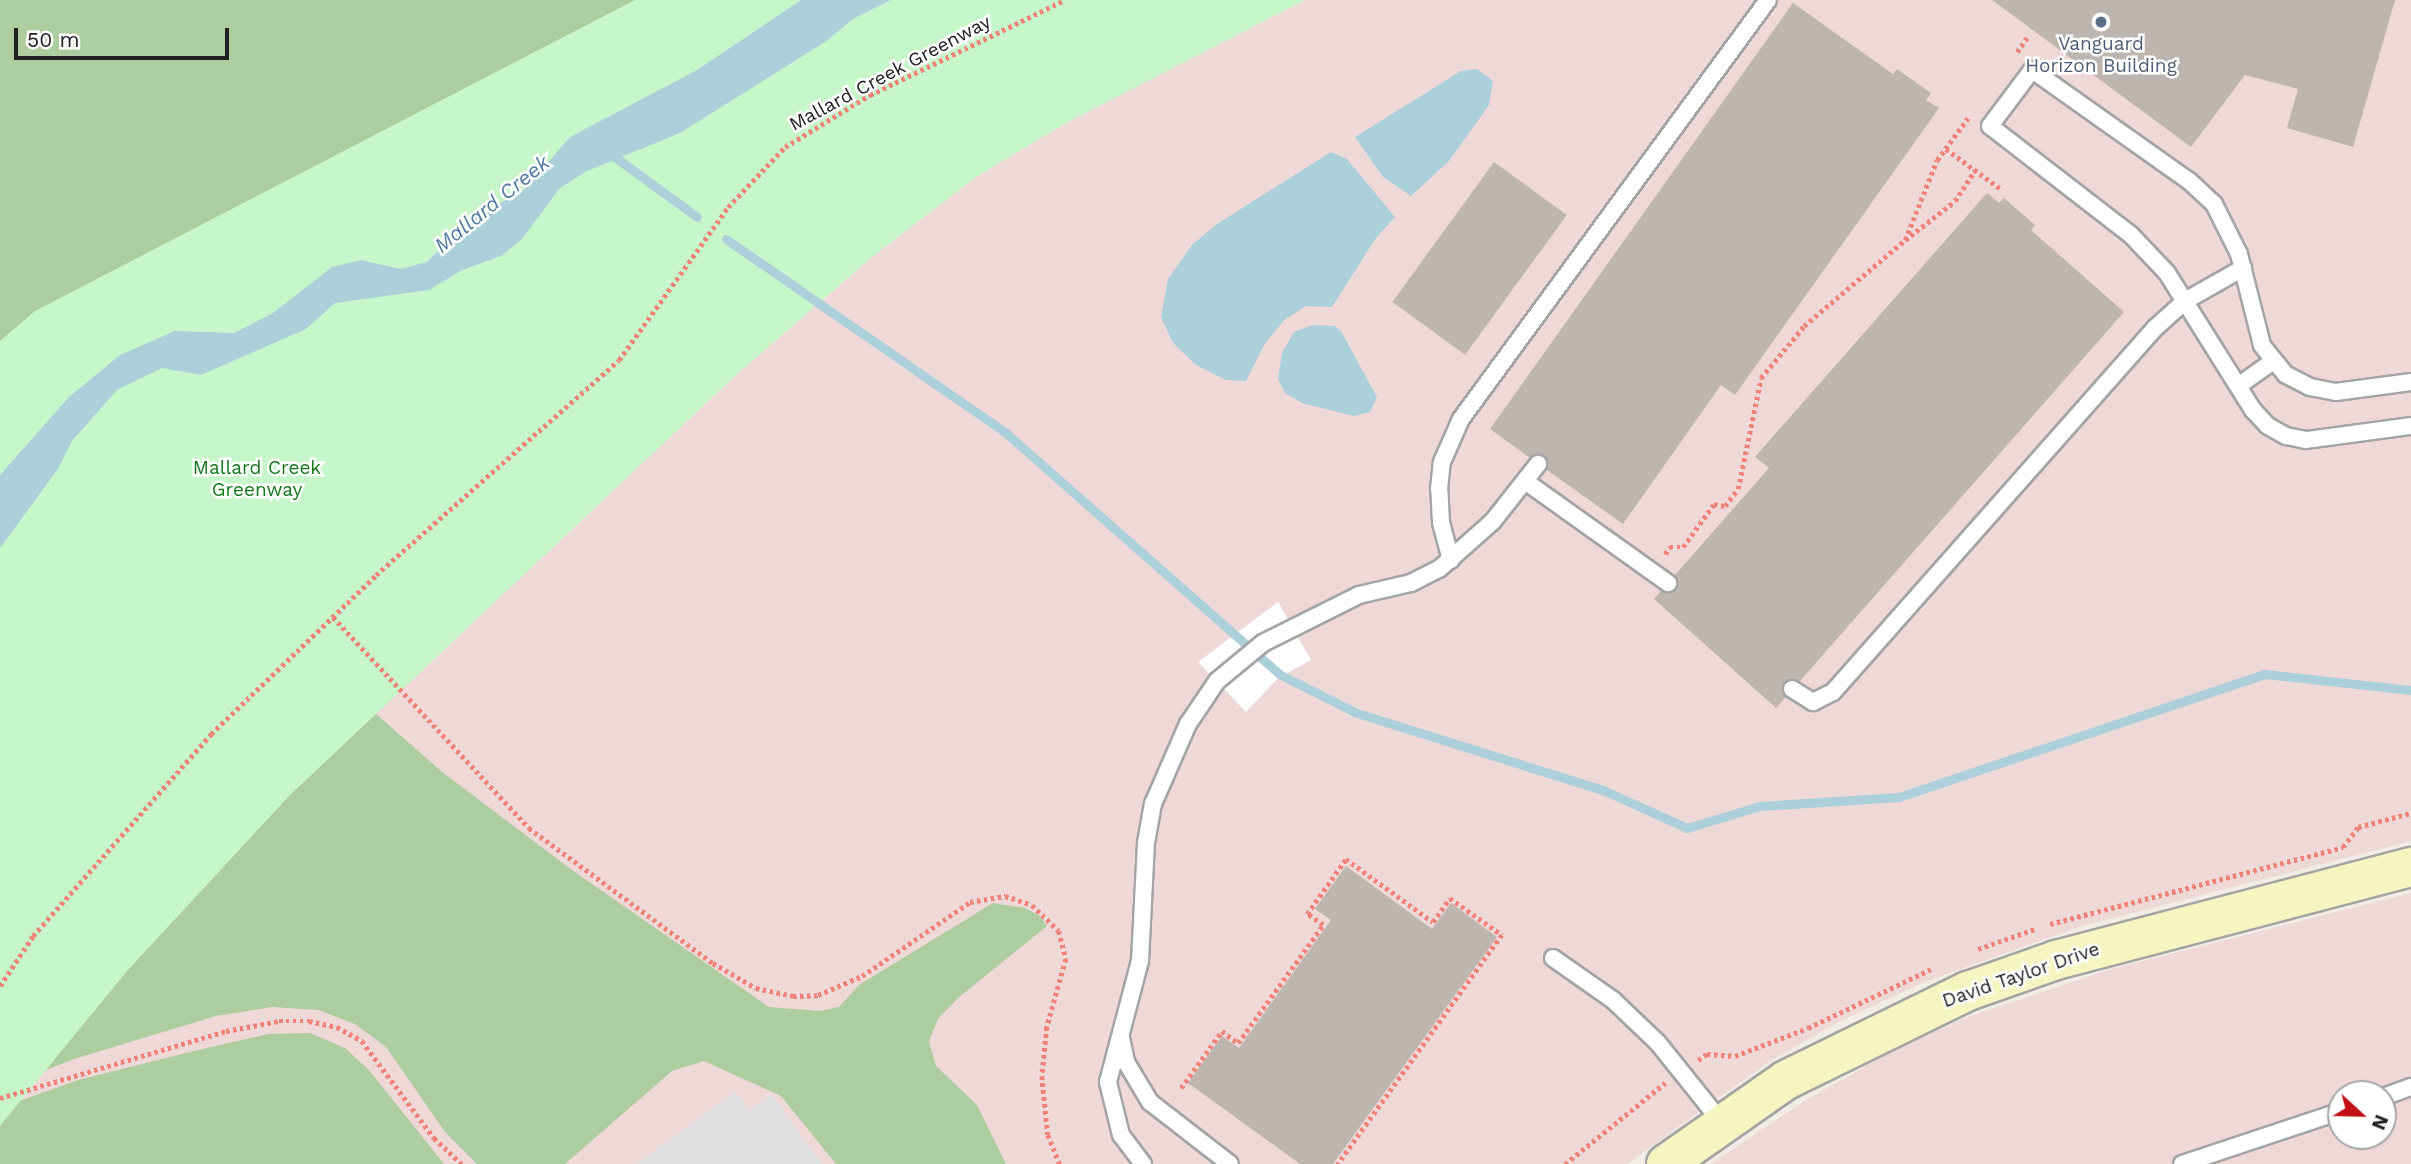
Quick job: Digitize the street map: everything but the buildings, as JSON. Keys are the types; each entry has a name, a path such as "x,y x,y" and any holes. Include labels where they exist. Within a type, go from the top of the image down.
{"street":[{"name":"David Taylor Drive","path":"1666,1164 1722,1122 1848,1046 2001,978 2094,949 2411,867"}],"lane":[{"path":"1451,560 1441,522 1439,489 1442,461 1461,419 1768,0"},
{"path":"2411,382 2336,392 2310,387 2272,362 2256,326 2243,268 2228,227 2214,204 2189,181 2032,70 1990,126 2131,235 2167,273 2260,418 2286,436 2306,440 2411,426"},
{"path":"1793,690 1813,702 1833,692 2154,329 2185,301 2243,268"},
{"path":"2238,386 2272,362"},
{"path":"1143,1164 1121,1135 1111,1106 1108,1082 1140,961 1146,843 1153,804 1170,758 1217,681 1262,643 1359,595 1411,583 1451,560 1493,521 1538,464"},
{"path":"1525,481 1668,583"},
{"path":"1553,958 1613,1000 1658,1043 1722,1122"},
{"path":"1120,1035 1126,1062 1150,1102 1230,1164"},
{"path":"2182,1164 2327,1116"}],"path":[{"name":"Mallard Creek Greenway","path":"0,986 33,936 170,779 333,617 619,360 728,207 785,147 870,95 1065,0"},
{"path":"2015,55 2029,36"},
{"path":"1905,240 1945,149 1977,106"},
{"path":"1945,149 2001,189"},
{"path":"1660,560 1670,547 1683,547 1714,504 1725,506 1738,489 1761,379 1804,326 1955,201 1975,170"},
{"path":"333,617 529,828 723,970 756,988 781,995 818,995 853,981 971,902 1005,896 1032,905 1059,931 1066,959 1045,1050 1044,1106 1048,1135 1060,1164"},
{"path":"1181,1088 1222,1031 1238,1042 1277,989 1323,925 1307,914 1346,859 1433,922 1450,898 1502,935 1338,1164"},
{"path":"0,1098 226,1031 279,1021 309,1021 337,1027 362,1041 435,1138 462,1164"},
{"path":"1565,1164 1681,1072"}],"shaded area":[{"path":"1305,0 2411,0 2411,841 2079,927 1927,981 1843,1020 1770,1061 1627,1164 0,1164 0,1126 127,971 349,739 736,375 872,257 976,177 1068,122"},
{"path":"2411,893 2411,1164 1711,1164 1806,1100 1895,1050 1965,1018 2111,969"},
{"path":"735,1091 749,1111 771,1094 822,1164 637,1164"}],"green space":[{"path":"0,0 801,0 0,475"},
{"name":"Mallard Creek Greenway","path":"635,0 1305,0 1068,122 976,177 872,257 736,375 290,795 127,971 0,1126 0,341 35,311"},
{"path":"358,698 441,771 572,870 769,1007 820,1011 839,1007 859,985 993,903 1025,908 1040,916 1047,926 958,998 938,1019 929,1041 936,1066 977,1105 1006,1164 836,1164 781,1096 704,1061 672,1071 565,1164 477,1164 445,1132 386,1047 355,1024 318,1010 272,1007 216,1016 74,1059 0,1088 0,1034"},
{"path":"310,1033 345,1048 369,1070 444,1164 0,1164 0,1108 78,1080 194,1051 268,1034"}],"water":[{"path":"801,0 891,0 853,19 825,42 680,133 587,171 560,188 522,239 501,256 462,270 429,290 335,303 306,329 201,375 162,368 117,390 72,441 58,469 0,548 0,475 69,397 120,355 175,331 234,333 273,313 332,267 361,260 401,269 427,262 468,221 525,189 570,137 697,70"},
{"path":"1477,69 1493,81 1489,105 1449,161 1411,196 1383,177 1355,137 1461,71"},
{"path":"1331,152 1347,159 1395,217 1376,238 1332,307 1306,306 1284,320 1264,345 1246,381 1226,380 1196,365 1173,343 1161,317 1168,279 1192,245 1217,224"},
{"path":"1313,325 1335,326 1341,331 1377,397 1370,412 1354,416 1302,403 1285,393 1278,379 1282,353 1294,332"}],"pier":[{"path":"1278,602 1311,660 1278,678 1246,712 1198,662"}],"waterway":[{"path":"608,152 697,217"},
{"path":"726,239 1006,433 1279,674 1357,713 1603,790 1687,828 1760,806 1899,797 2265,674 2411,690"}],"place":[{"name":"Vanguard Horizon Building","path":"2101,22"}],"water label":[{"name":"Mallard Creek","path":"492,204"}]}
